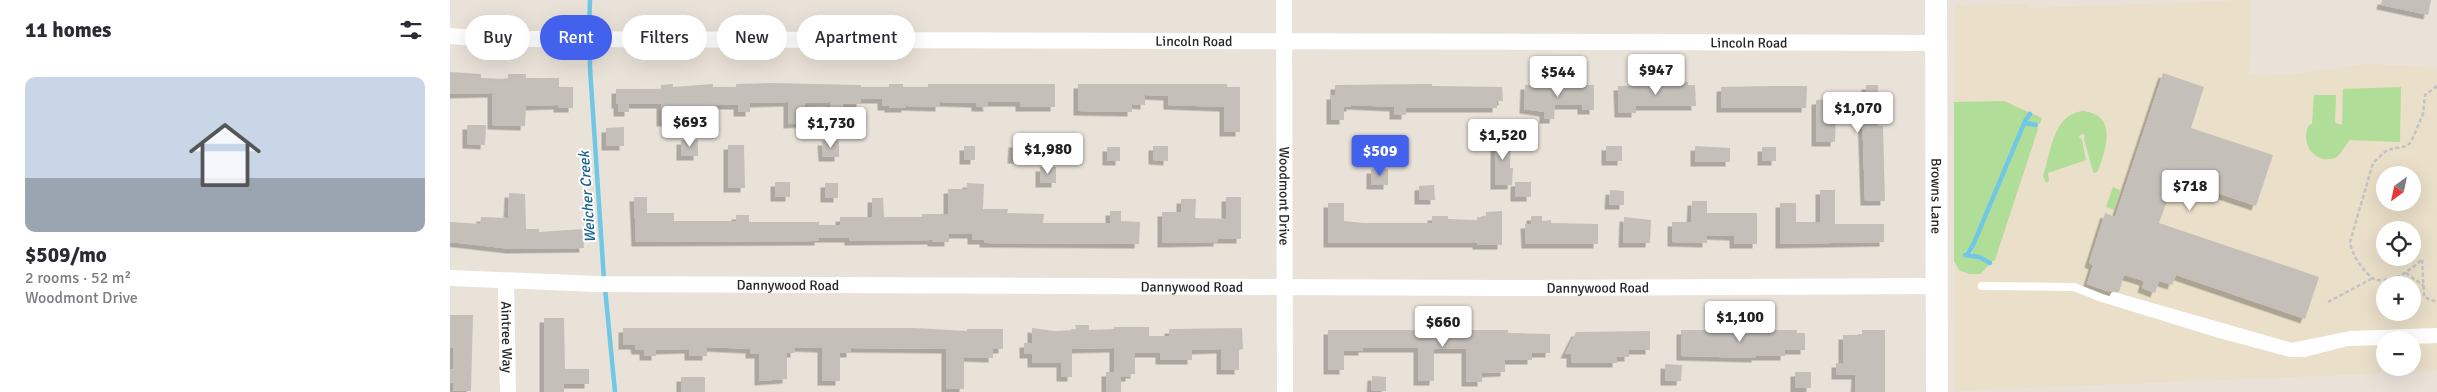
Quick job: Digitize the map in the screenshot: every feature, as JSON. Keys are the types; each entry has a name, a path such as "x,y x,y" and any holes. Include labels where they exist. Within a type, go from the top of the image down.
{"street":[{"name":"Woodmont Drive","path":"1284,0 1285,392"},
{"name":"Browns Lane","path":"1936,0 1937,392"},
{"name":"Lincoln Road","path":"450,36 488,39 1937,43"},
{"name":"Dannywood Road","path":"450,278 506,282 604,284 1849,288 1936,286"},
{"name":"Aintree Way","path":"506,282 508,392"}],"lane":[{"path":"1982,286 2074,286 2102,298 2274,351 2304,353 2347,342 2376,341"},
{"path":"2098,295 2103,293 2292,347 2351,335 2437,332"},
{"path":"2421,340 2437,339"}],"path":[{"path":"2373,278 2356,257 2350,242 2371,168 2382,153 2407,146 2411,142 2423,114 2425,95 2437,86"},
{"path":"2328,302 2373,278 2389,280 2406,272 2422,258 2424,297 2437,302"},
{"path":"2406,272 2424,286"}],"shaded area":[{"path":"2251,0 2249,75 2296,74 2366,64 2437,67 2437,371 2421,372 2421,331 2376,331 2376,374 1955,391 1954,5 2029,4 2029,8"}],"green space":[{"path":"2401,87 2400,142 2350,140 2337,157 2327,159 2320,158 2310,150 2306,138 2309,125 2312,124 2314,95 2336,95 2335,123 2342,125 2343,89"},
{"path":"2004,101 2042,118 2040,124 2026,121 2031,116 2028,114 1974,240 1964,254 1990,264 1980,274 1969,274 1959,270 1954,261 1954,102"},
{"path":"2083,111 2094,114 2101,119 2107,134 2104,153 2098,171 2093,172 2084,139 2085,135 2081,134 2079,137 2082,140 2086,160 2048,173 2049,181 2046,183 2043,176 2051,146 2059,127 2065,119"},
{"path":"2025,123 2036,126 2038,129 1995,260 1990,262 1972,254 1972,249"},
{"path":"2113,187 2120,190 2114,210 2106,207"}],"building":[{"path":"2382,0 2431,0 2428,15 2381,5"},
{"path":"450,72 481,74 481,78 508,79 508,74 526,74 526,78 559,78 559,87 573,87 573,108 558,108 558,105 526,106 525,126 492,125 492,93 450,94"},
{"path":"2163,73 2204,87 2191,128 2273,155 2256,206 2175,179 2159,223 2319,277 2305,319 2176,275 2172,285 2159,281 2155,293 2142,288 2144,281 2124,275 2119,292 2110,292 2087,284 2093,265 2089,263 2105,213 2115,217"},
{"path":"1677,81 1688,82 1688,85 1695,85 1696,106 1636,106 1636,113 1619,113 1618,86 1677,85"},
{"path":"673,84 673,87 713,84 713,87 736,87 736,84 861,85 861,87 889,87 889,84 903,84 903,87 928,87 928,84 1055,84 1055,107 1020,107 1020,102 987,102 988,107 976,107 976,103 940,102 940,107 906,106 906,108 889,108 889,106 882,106 882,99 861,99 861,104 843,104 843,129 830,129 830,102 805,103 805,123 788,124 788,102 750,103 750,112 738,112 738,105 716,105 717,118 704,118 704,115 699,115 699,106 673,106 673,121 661,122 661,104 629,104 629,112 618,112 618,104 616,104 616,89 661,89 661,85"},
{"path":"1078,84 1227,84 1227,87 1240,87 1240,132 1224,132 1224,107 1168,105 1168,96 1145,95 1145,105 1132,104 1132,112 1078,111"},
{"path":"1432,84 1432,86 1502,87 1503,101 1497,101 1497,108 1406,108 1406,115 1394,115 1394,107 1351,105 1351,107 1344,107 1344,120 1331,120 1331,95 1335,95 1335,85"},
{"path":"1525,85 1594,85 1594,110 1582,110 1582,105 1555,105 1554,119 1544,119 1544,112 1524,109"},
{"path":"1866,85 1878,85 1878,126 1883,126 1885,201 1865,201 1862,112 1836,112 1835,142 1816,142 1816,100 1843,99 1843,92 1866,92"},
{"path":"1807,86 1806,108 1721,108 1721,87"},
{"path":"467,125 486,125 485,145 467,144"},
{"path":"624,127 624,146 606,146 606,128"},
{"path":"1495,135 1511,136 1510,168 1513,168 1512,185 1495,185"},
{"path":"681,140 698,140 698,156 681,156"},
{"path":"822,141 839,141 839,157 823,157"},
{"path":"1013,143 1034,144 1033,160 1012,159"},
{"path":"728,145 744,145 745,188 728,188"},
{"path":"964,146 975,146 975,160 964,160"},
{"path":"1153,146 1168,146 1168,161 1153,160"},
{"path":"1606,146 1622,146 1622,161 1606,161"},
{"path":"1695,146 1730,148 1730,162 1695,162"},
{"path":"1107,147 1120,147 1120,161 1107,161"},
{"path":"1762,147 1776,147 1776,161 1762,161"},
{"path":"1040,167 1056,167 1056,183 1040,183"},
{"path":"1371,169 1388,169 1388,185 1371,185"},
{"path":"775,182 790,182 790,197 775,197"},
{"path":"1515,182 1531,182 1531,197 1515,197"},
{"path":"825,183 838,183 838,198 825,198"},
{"path":"967,183 984,184 983,209 1008,209 1007,213 1044,214 1043,223 1110,223 1110,211 1121,211 1121,221 1140,222 1139,244 984,243 984,240 972,240 972,234 949,234 949,242 932,242 932,240 849,241 849,238 819,238 819,241 636,242 634,197 647,197 647,213 674,213 674,221 736,221 736,215 749,215 749,222 819,222 819,225 840,225 840,217 872,217 872,198 883,198 884,217 922,217 922,214 948,214 948,189 967,189"},
{"path":"1434,185 1435,200 1419,200 1419,186"},
{"path":"1610,190 1624,191 1624,205 1609,205"},
{"path":"1820,190 1835,190 1835,224 1884,224 1884,242 1780,244 1780,203 1796,203 1796,222 1820,222"},
{"path":"509,193 525,194 526,229 539,229 539,232 583,229 584,248 511,249 450,242 450,222 480,224 481,217 508,218"},
{"path":"1226,197 1241,197 1241,239 1218,239 1218,242 1162,243 1162,212 1181,212 1181,199 1196,199 1195,218 1226,219"},
{"path":"1692,201 1707,201 1707,213 1757,213 1757,244 1734,244 1734,236 1707,235 1707,243 1672,242 1672,222 1691,222"},
{"path":"1328,203 1344,203 1344,221 1363,223 1432,223 1432,216 1448,216 1448,219 1477,220 1477,217 1486,217 1486,212 1502,211 1502,245 1477,245 1477,243 1328,243"},
{"path":"1531,216 1542,216 1542,221 1551,220 1551,223 1598,224 1598,244 1526,244 1525,224 1531,224"},
{"path":"1624,217 1651,220 1650,243 1623,243"},
{"path":"450,315 473,315 471,391 453,391 454,383 450,383 450,369 453,369 453,348 450,348"},
{"path":"544,318 564,318 565,369 589,369 589,384 564,384 564,392 544,392"},
{"path":"1075,325 1089,325 1089,330 1114,329 1114,327 1149,327 1149,336 1169,336 1169,329 1242,328 1243,349 1239,350 1239,370 1221,370 1221,349 1192,350 1192,360 1160,360 1160,353 1135,353 1135,374 1130,374 1130,377 1121,377 1121,392 1106,392 1106,372 1114,372 1114,348 1072,349 1072,377 1061,377 1061,363 1032,363 1032,354 1024,354 1024,343 1032,343 1032,328 1054,331 1076,330"},
{"path":"623,328 914,328 967,331 967,329 1003,329 1003,349 993,349 993,358 964,357 964,389 946,389 946,349 851,348 851,353 840,353 840,381 822,381 822,348 795,347 795,353 787,353 787,379 759,381 759,354 750,354 750,349 707,347 707,356 689,356 689,349 656,350 656,356 644,356 644,350 636,350 635,345 623,345"},
{"path":"1328,330 1508,330 1508,333 1550,334 1550,353 1532,353 1532,360 1505,360 1505,372 1482,373 1482,382 1466,382 1466,349 1434,349 1434,381 1418,381 1418,348 1363,348 1363,351 1344,351 1344,370 1328,370"},
{"path":"1681,330 1797,330 1797,333 1805,333 1805,350 1785,350 1785,356 1756,356 1756,358 1681,356"},
{"path":"1862,330 1885,330 1885,392 1855,392 1856,375 1836,375 1836,363 1843,363 1843,335 1862,335"},
{"path":"1650,331 1650,350 1629,350 1629,357 1617,357 1617,363 1571,363 1571,354 1565,354 1576,332"},
{"path":"1665,364 1682,365 1681,381 1665,381"},
{"path":"1795,372 1811,372 1811,388 1795,388"},
{"path":"1372,376 1386,377 1386,391 1371,391"},
{"path":"681,377 705,377 705,392 681,392"}],"waterway":[{"name":"Weicher Creek","path":"590,0 590,15"},
{"name":"Weicher Creek","path":"590,60 604,280"},
{"path":"1967,255 1974,243 2025,121 2030,114"},
{"path":"2026,123 2036,125"},
{"path":"1965,255 1979,257 1990,263"},
{"name":"Weicher Creek","path":"605,288 615,392"}]}
